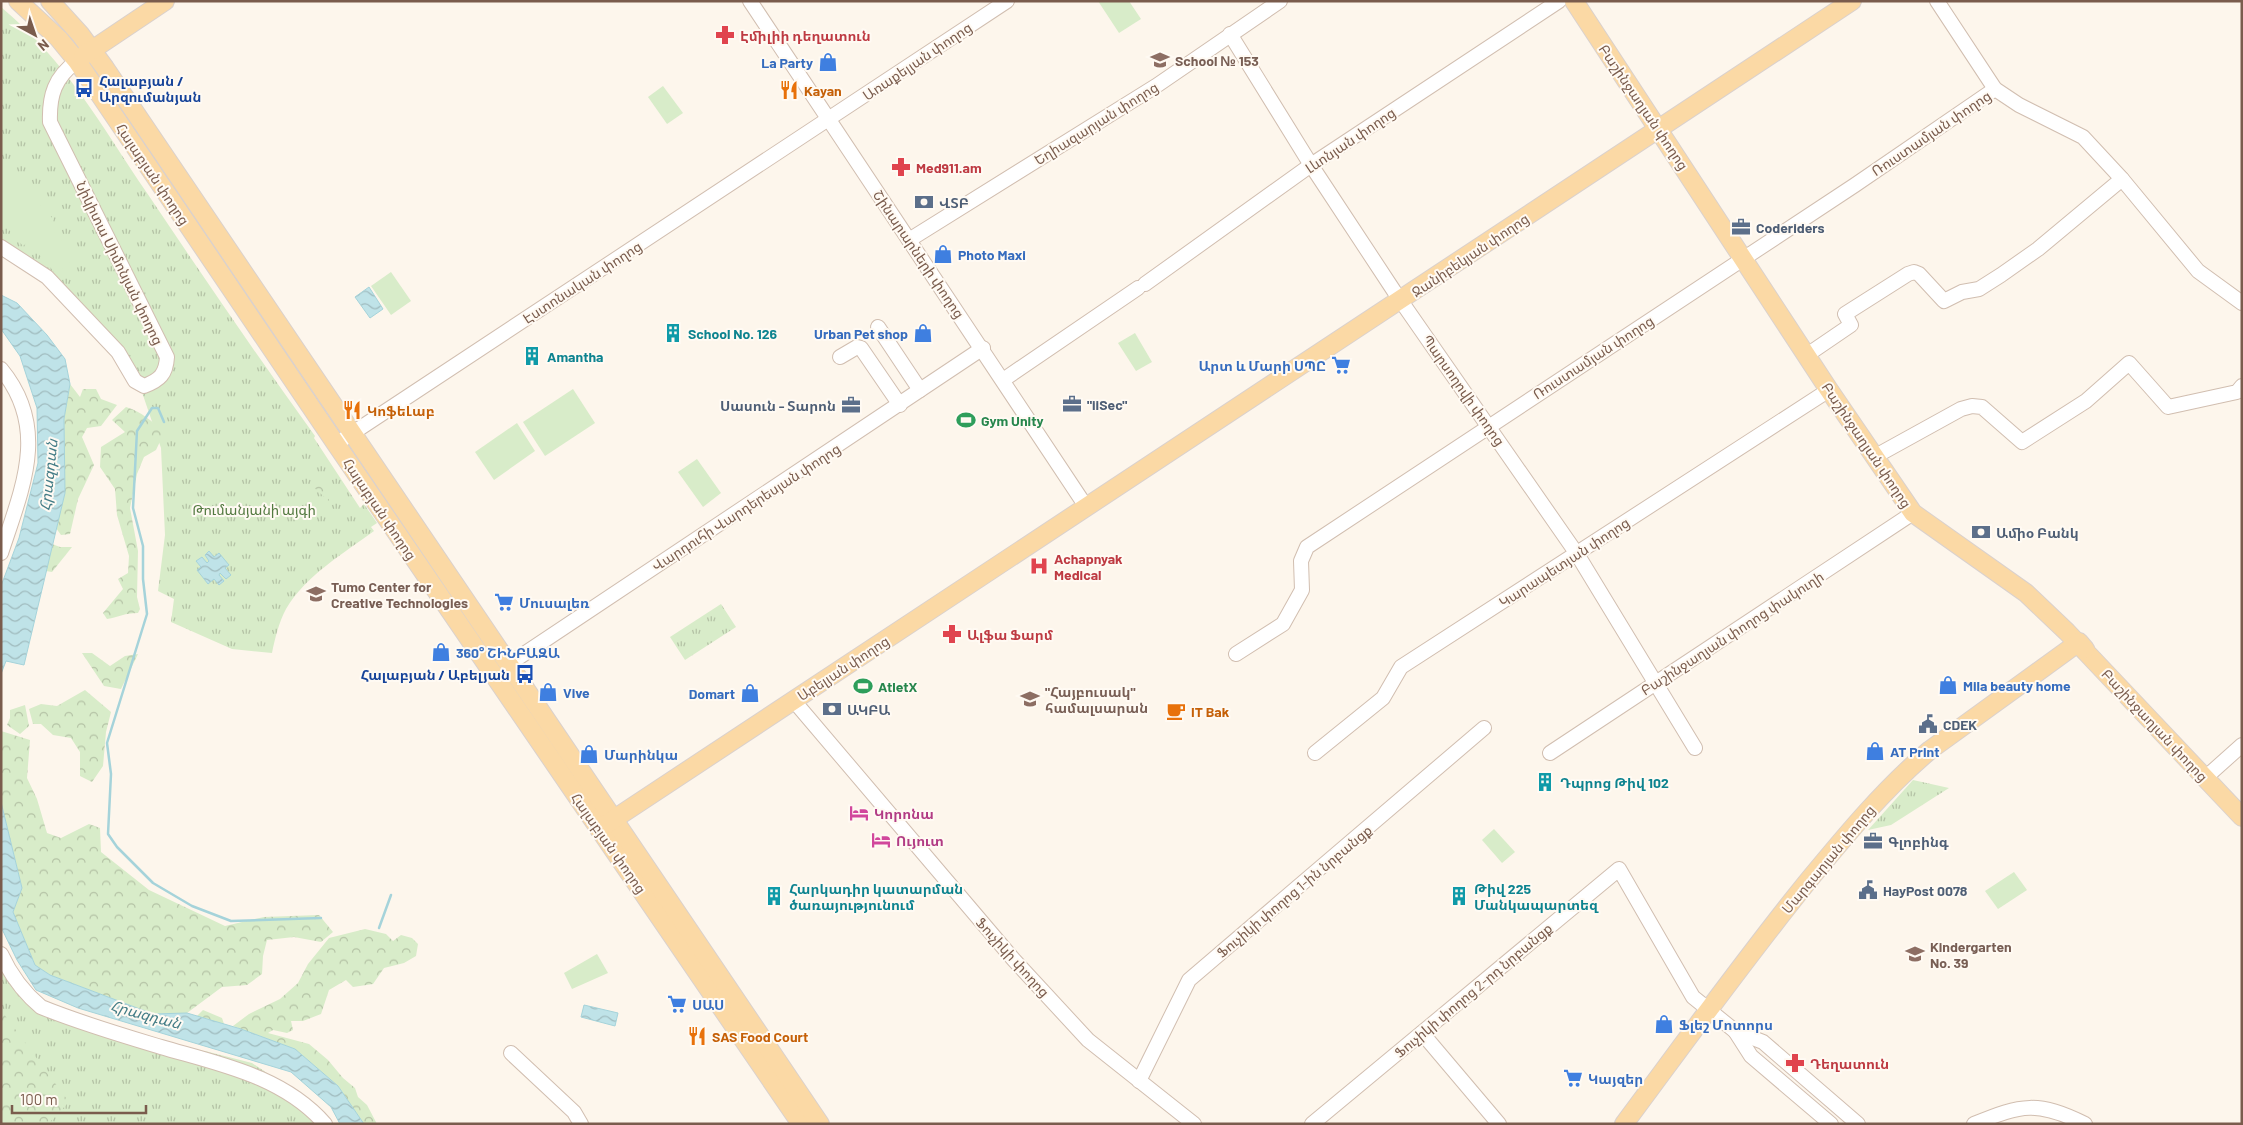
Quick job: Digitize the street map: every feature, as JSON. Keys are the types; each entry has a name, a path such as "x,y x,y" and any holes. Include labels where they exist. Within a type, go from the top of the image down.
{"main road":[{"name":"Հալաբյան փողոց","path":"18,1 59,39 77,61 599,829 668,929 808,1122"},
{"name":"Հալաբյան փողոց","path":"50,1 92,49 683,920 808,1122"},
{"path":"77,61 165,1"},
{"name":"Բաշինջաղյան փողոց","path":"1574,1 1660,129 1829,390 1913,513 2026,593 2079,643 2207,776 2242,817"},
{"name":"Ջանիբեկյան փողոց","path":"1087,508 1852,1"},
{"name":"Աբելյան փողոց","path":"599,829 1087,508"},
{"name":"Մարգարյան փողոց","path":"1626,1124 1770,928 1839,844 1908,768 1930,750 2079,643"},
{"name":"Բաշինջաղյան փողոց","path":"2207,776 2242,807"},
{"path":"668,929 673,919 683,920"}],"street":[{"name":"Շինարարների փողոց","path":"750,1 828,120 983,348 1087,508"},
{"name":"Առաքելյան փողոց","path":"828,120 1007,1"},
{"name":"Եղիազարյան փողոց","path":"909,240 1156,86 1280,1"},
{"name":"Լևոնյան փողոց","path":"1003,380 1142,286 1311,165 1559,1"},
{"path":"1938,1 1995,89 2002,96 2083,138 2122,179 2198,271 2242,303"},
{"name":"Պարսողովի փողոց","path":"1230,34 1311,165 1401,300 1577,554 1695,748"},
{"name":"Նիկիտա Սիմոնյան փողոց","path":"1,247 47,277 118,352 135,381 144,386 161,378 166,370 167,357 50,122 50,108 54,85 67,68 77,61"},
{"name":"Ռուստամյան փողոց","path":"1236,654 1279,626 1286,619 1294,600 1302,590 1301,561 1304,550 1307,547 1744,258 1995,89"},
{"name":"Էստոնական փողոց","path":"336,444 828,120"},
{"path":"1807,355 1851,325 1845,314 1908,274 1914,272 1919,274 1944,301 1962,292 1979,289 2036,250 2122,179"},
{"path":"878,327 920,390"},
{"path":"840,357 858,347 861,348 900,405"},
{"name":"Վարդուհի Վարդերեսյան փողոց","path":"508,664 983,348"},
{"path":"1874,457 1961,409 1972,406 1982,407 2022,442 2086,401 2129,364 2168,406 2236,392 2242,386"},
{"path":"1,369 12,382 22,404 28,432 29,459 24,485 1,553"},
{"name":"Կարապետյան փողոց","path":"1315,753 1383,698 1401,668 1829,390"},
{"name":"Բաշինջաղյան փողոց փակուղի","path":"1550,753 1913,513"},
{"name":"Ֆուչիկի փողոց","path":"794,701 1014,960 1088,1040 1194,1124"},
{"name":"Ֆուչիկի փողոց 1-ին նրբանցք","path":"1139,1081 1189,980 1484,728"},
{"path":"2207,776 2242,745"},
{"name":"Ֆուչիկի փողոց 2-րդ նրբանցք","path":"1312,1124 1619,869 1693,997 1710,1012"},
{"path":"1,954 8,969 25,994 41,1007 161,1047 258,1076 296,1098 325,1124"},
{"path":"1710,1012 1735,1031 1763,1042 1858,1124"},
{"path":"1735,1031 1751,1056 1831,1124"},
{"path":"1422,1033 1499,1124"},
{"path":"1751,1056 1763,1042"},
{"path":"511,1053 574,1112 581,1124"},
{"path":"1816,1112 1827,1098"},
{"path":"1974,1124 2023,1107 2042,1107 2060,1111 2085,1124"}],"green space":[{"path":"1098,1 1129,1 1141,19 1119,33"},
{"name":"Թումանյանի այգի","path":"1,7 45,50 98,118 230,315 315,436 314,438 360,508 364,504 377,523 371,527 374,531 314,575 294,597 281,619 272,653 232,649 171,622 174,599 158,591 165,535 161,448 132,363 77,299 45,270 1,240"},
{"path":"103,80 297,368 295,370 131,127"},
{"path":"663,86 683,113 667,124 648,97"},
{"path":"10,170 54,220 48,225 76,257 56,274 28,242 23,246 1,221 1,177"},
{"path":"391,272 411,301 391,315 371,286"},
{"path":"1135,333 1152,362 1136,371 1118,343"},
{"path":"70,384 80,397 83,389 96,389 101,399 117,405 101,426 87,428 82,437 94,465 78,499 70,534 61,535 56,528 65,493 64,419"},
{"path":"573,389 595,423 545,456 523,422"},
{"path":"126,407 146,417 164,433 156,450 144,457 137,474 130,508 138,551 137,597 140,609 138,613 107,619 103,613 123,589 118,579 128,573 129,556 117,515 115,489 100,467 101,447 125,432 112,420"},
{"path":"517,423 535,451 494,480 475,452"},
{"path":"697,459 721,493 703,507 678,472"},
{"path":"319,476 330,502 310,484"},
{"path":"52,544 60,547 72,547 52,572 46,571"},
{"path":"721,604 736,627 685,660 670,637"},
{"path":"82,653 92,653 110,666 125,656 138,654 121,689 104,686"},
{"path":"85,690 111,712 106,732 103,766 92,782 80,776 80,752 71,738 53,735 41,724 33,724 29,709 41,704 57,706"},
{"path":"25,705 29,726 20,734 7,725 10,718 10,710"},
{"path":"1,731 30,740 27,778 37,799 47,833 61,838 89,824 100,828 101,852 149,890 225,926 264,917 319,915 333,932 321,942 294,937 267,940 263,956 262,974 247,985 222,987 187,1013 153,1014 50,975 35,965 13,912 22,888 1,802"},
{"path":"1913,780 1949,788 1891,825 1868,830"},
{"path":"1494,829 1515,852 1502,863 1482,840"},
{"path":"2014,872 2027,890 1998,909 1985,891"},
{"path":"365,929 386,934 393,941 401,935 412,938 418,944 416,956 404,963 384,968 373,984 353,987 346,980 329,990 321,1014 303,1021 291,1021 293,1030 287,1033 273,1030 268,1033 309,1044 328,1060 343,1078 355,1088 358,1097 367,1105 377,1124 364,1124 338,1086 295,1049 233,1026 249,1014 280,999 298,983 308,964 329,938"},
{"path":"597,954 608,973 572,989 564,973"},
{"path":"1,964 53,1008 87,1017 165,1048 205,1051 252,1063 292,1090 327,1124 1,1124"},
{"path":"1,1010 69,1102 48,1124 1,1124"},
{"path":"203,1010 222,1018 224,1024 197,1016"}],"water":[{"path":"369,287 383,309 370,318 355,297"},
{"name":"Հրազդան","path":"1,295 17,303 47,335 65,359 70,384 64,419 65,493 24,665 6,661 1,674 1,586 19,538 38,463 37,408 20,356 1,329"},
{"path":"209,551 214,557 219,553 229,565 225,568 231,575 226,579 220,573 219,575 224,581 219,585 214,579 208,584 197,570 201,567 196,561 202,557 207,563 209,561 205,555"},
{"name":"Հրազդան","path":"1,802 22,888 13,912 35,965 50,975 153,1014 187,1013 241,1029 295,1049 338,1086 364,1124 340,1124 331,1107 291,1072 78,1008 36,990 17,960 1,927"},
{"path":"584,1005 618,1013 615,1026 581,1017"}],"waterway":[{"path":"164,422 158,408 152,408 137,431 133,508 143,546 143,579 147,614 107,743 111,774 108,834 117,847 153,883 192,906 231,921 321,918"},
{"path":"379,928 391,895"}],"place":[{"name":"Էմիլիի դեղատուն","path":"725,35"},
{"name":"School № 153","path":"1160,60"},
{"name":"La Party","path":"828,62"},
{"name":"Հալաբյան / Արզումանյան","path":"84,88"},
{"name":"Kayan","path":"789,90"},
{"name":"Med911.am","path":"901,167"},
{"name":"ՎՏԲ","path":"924,202"},
{"name":"Coderiders","path":"1741,227"},
{"name":"Photo Maxi","path":"943,254"},
{"name":"School No. 126","path":"673,333"},
{"name":"Urban Pet shop","path":"923,333"},
{"name":"Amantha","path":"532,356"},
{"name":"Արտ և Մարի ՍՊԸ","path":"1341,365"},
{"name":"\"iiSec\"","path":"1072,404"},
{"name":"Սասուն - Տարոն","path":"851,405"},
{"name":"ԿոֆեԼաբ","path":"352,410"},
{"name":"Gym Unity","path":"966,420"},
{"name":"Ամիօ Բանկ","path":"1981,532"},
{"name":"Achapnyak Medical","path":"1039,566"},
{"name":"Tumo Center for Creative Technologies","path":"316,594"},
{"name":"Մուսալեռ","path":"504,602"},
{"name":"Ալֆա Ֆարմ","path":"952,634"},
{"name":"360° ՇԻՆԲԱԶԱ","path":"441,652"},
{"name":"Հալաբյան / Աբելյան","path":"525,674"},
{"name":"Mila beauty home","path":"1948,685"},
{"name":"AtletX","path":"863,686"},
{"name":"Vive","path":"548,692"},
{"name":"Domart","path":"750,693"},
{"name":"\"Հայբուսակ\" համալսարան","path":"1030,699"},
{"name":"ԱԿԲԱ","path":"832,709"},
{"name":"IT Bak","path":"1176,711"},
{"name":"CDEK","path":"1928,724"},
{"name":"AT Print","path":"1875,751"},
{"name":"Մարինկա","path":"589,754"},
{"name":"Դպրոց Թիվ 102","path":"1545,782"},
{"name":"Կորոնա","path":"859,813"},
{"name":"Ույուտ","path":"881,840"},
{"name":"Գլոբինգ","path":"1873,841"},
{"name":"HayPost 0078","path":"1868,890"},
{"name":"Հարկադիր կատարման ծառայությունում","path":"774,896"},
{"name":"Թիվ 225 Մանկապարտեզ","path":"1459,896"},
{"name":"Kindergarten No. 39","path":"1915,954"},
{"name":"ՍԱՍ","path":"677,1004"},
{"name":"Ֆլեշ Մոտորս","path":"1664,1024"},
{"name":"SAS Food Court","path":"697,1036"},
{"name":"Դեղատուն","path":"1795,1063"},
{"name":"Կայզեր","path":"1573,1078"}]}
